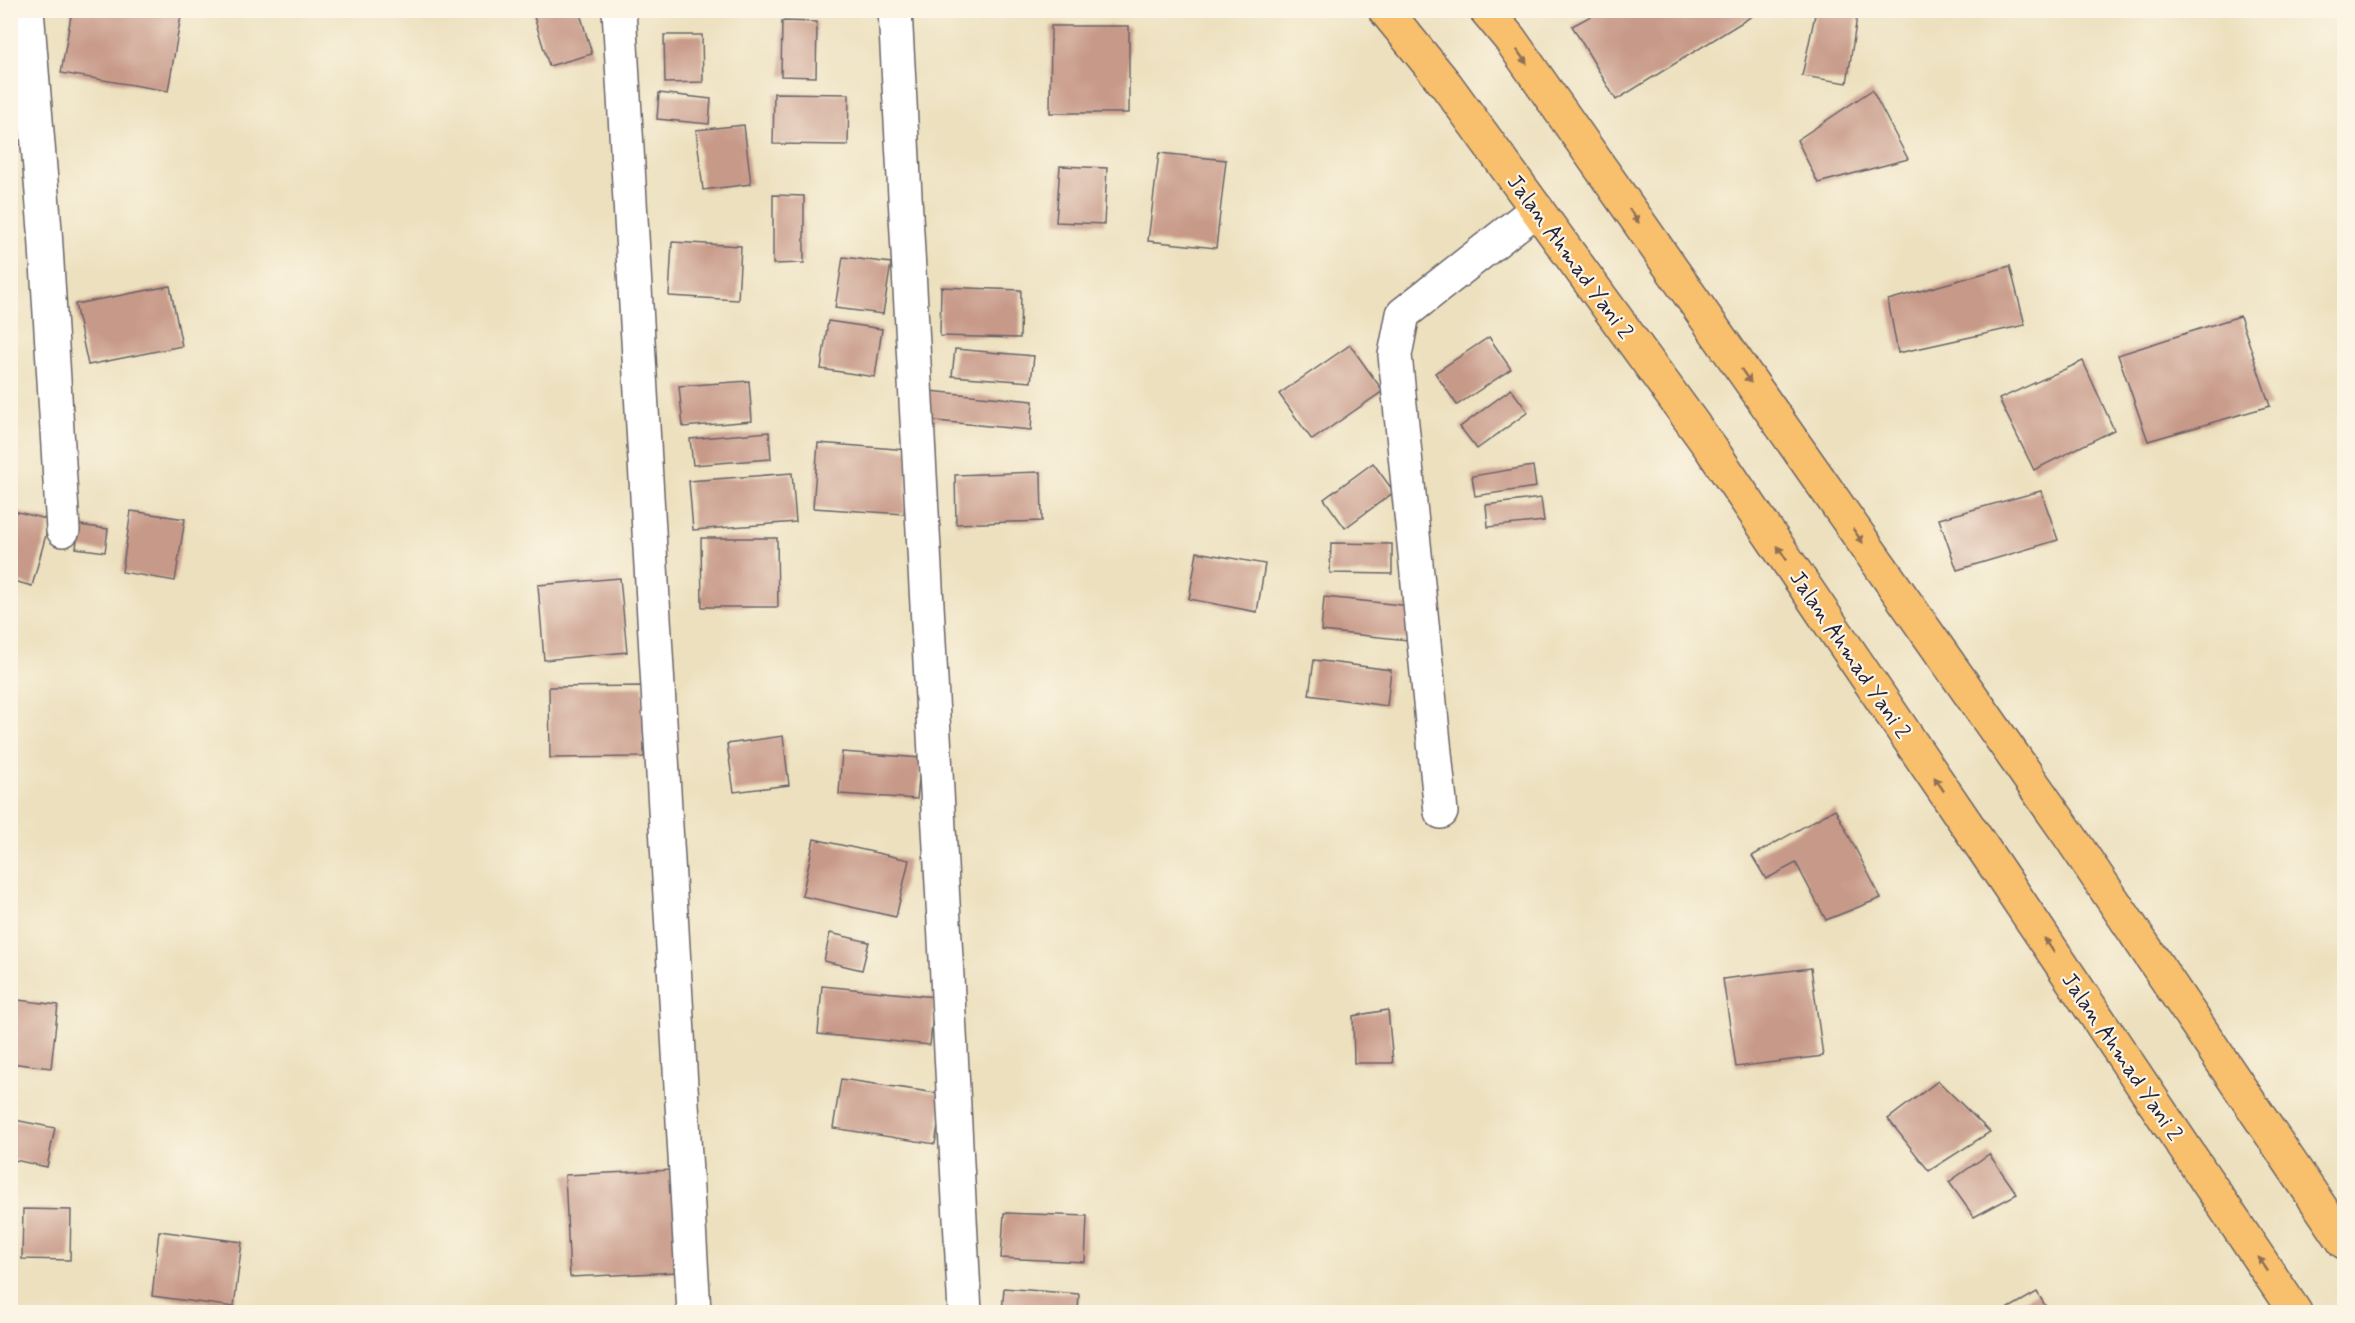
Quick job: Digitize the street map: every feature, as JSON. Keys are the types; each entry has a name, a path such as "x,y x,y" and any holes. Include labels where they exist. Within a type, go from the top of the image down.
{"highway":[{"name":"Jalan Ahmad Yani 2","path":"1385,10 1447,86 1712,450 2295,1312"},
{"path":"1486,10 1510,39 2062,825 2344,1242"}],"street":[{"path":"27,10 45,230 63,530"},
{"path":"619,10 694,1312"},
{"path":"895,10 965,1312"},
{"path":"1441,812 1395,354 1403,314 1537,209"}],"building":[{"path":"72,10 182,10 168,91 61,73"},
{"path":"532,10 579,10 592,54 549,66"},
{"path":"1602,10 1762,10 1616,100 1572,26"},
{"path":"1816,10 1858,10 1847,83 1802,76"},
{"path":"782,21 817,22 816,77 781,76"},
{"path":"1051,26 1129,26 1129,113 1050,113"},
{"path":"664,35 702,35 703,82 665,83"},
{"path":"1872,90 1908,159 1818,183 1797,140"},
{"path":"659,93 711,99 709,124 657,119"},
{"path":"774,93 849,94 848,145 773,144"},
{"path":"744,125 751,184 703,190 696,130"},
{"path":"1159,153 1226,160 1216,248 1148,241"},
{"path":"1060,166 1107,168 1104,224 1056,222"},
{"path":"773,195 804,196 804,263 773,264"},
{"path":"672,242 741,246 738,300 669,296"},
{"path":"843,257 891,263 883,314 835,308"},
{"path":"2010,266 2025,325 1898,353 1888,300"},
{"path":"170,286 182,346 88,365 75,304"},
{"path":"941,287 1021,290 1020,338 940,336"},
{"path":"2240,316 2270,406 2148,441 2118,355"},
{"path":"828,321 882,329 875,377 821,369"},
{"path":"1489,337 1511,369 1457,405 1435,373"},
{"path":"1350,345 1383,391 1312,440 1279,394"},
{"path":"955,349 1034,356 1031,382 952,376"},
{"path":"2083,361 2114,430 2034,470 1999,399"},
{"path":"749,381 752,421 683,427 679,386"},
{"path":"1511,389 1528,412 1477,449 1460,427"},
{"path":"929,391 1033,401 1031,430 926,420"},
{"path":"769,432 771,459 693,465 690,439"},
{"path":"818,443 909,450 904,514 813,508"},
{"path":"1373,463 1394,492 1345,528 1324,499"},
{"path":"1533,466 1536,487 1475,496 1472,476"},
{"path":"1041,472 1042,521 956,524 955,475"},
{"path":"792,473 796,522 693,530 689,481"},
{"path":"2041,491 2058,540 1957,570 1939,519"},
{"path":"1541,498 1544,521 1488,527 1486,505"},
{"path":"10,510 50,520 32,586 10,580"},
{"path":"131,511 185,519 175,581 122,572"},
{"path":"79,525 108,529 105,552 76,548"},
{"path":"701,538 777,538 778,607 702,607"},
{"path":"1331,543 1392,544 1392,574 1330,573"},
{"path":"1197,552 1265,564 1257,612 1189,599"},
{"path":"620,578 627,652 544,660 538,585"},
{"path":"1324,597 1411,606 1408,640 1321,631"},
{"path":"1314,660 1391,670 1387,706 1309,695"},
{"path":"643,686 644,757 550,758 549,687"},
{"path":"783,736 789,785 734,792 727,744"},
{"path":"842,752 921,758 917,799 839,794"},
{"path":"1835,809 1881,898 1826,920 1796,863 1766,879 1752,856"},
{"path":"814,839 909,860 896,917 802,896"},
{"path":"830,933 869,942 862,970 824,961"},
{"path":"1811,968 1823,1056 1736,1067 1723,979"},
{"path":"822,986 935,997 930,1045 818,1034"},
{"path":"10,999 58,1005 51,1068 10,1063"},
{"path":"1388,1010 1393,1063 1354,1063 1353,1016"},
{"path":"841,1079 943,1094 935,1144 833,1128"},
{"path":"1938,1081 1990,1132 1929,1171 1888,1119"},
{"path":"10,1119 55,1128 47,1167 10,1159"},
{"path":"1989,1154 2017,1194 1974,1217 1949,1182"},
{"path":"673,1170 679,1272 570,1277 565,1175"},
{"path":"23,1209 71,1210 70,1260 22,1259"},
{"path":"1004,1213 1087,1216 1085,1262 1001,1258"},
{"path":"159,1231 242,1242 234,1307 152,1296"},
{"path":"1004,1288 1079,1294 1078,1312 1002,1312"},
{"path":"2037,1292 2049,1312 2002,1312"}]}
